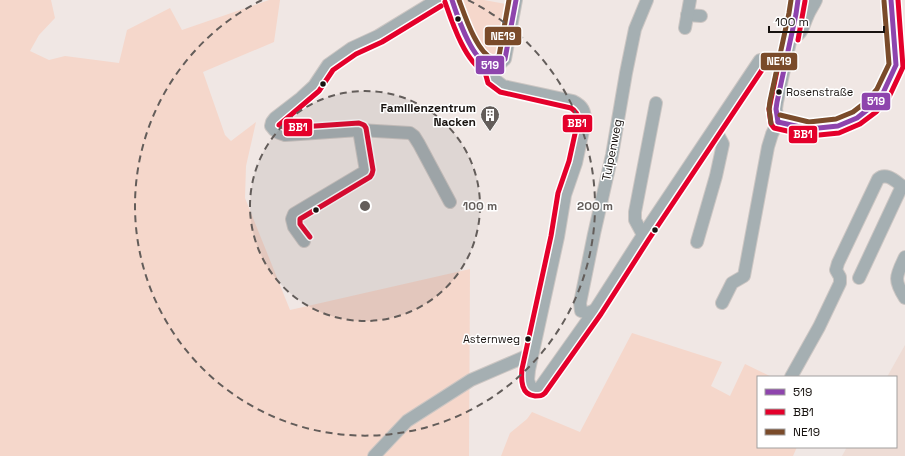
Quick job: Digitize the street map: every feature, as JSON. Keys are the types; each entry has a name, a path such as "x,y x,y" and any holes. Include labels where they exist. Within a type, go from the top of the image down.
{"street":[{"path":"437,0 378,36 352,48 328,65 314,86 275,118 271,126 274,130 285,135 359,130 410,133 419,144 450,202"},
{"path":"452,0 472,47 479,59 484,64 491,66 498,65 505,59 516,0"},
{"name":"Tulpenweg","path":"596,310 588,313 581,311 580,303 612,155 635,29 647,0"},
{"path":"685,28 690,0"},
{"path":"722,303 732,283 744,276 768,147 778,122 776,109 777,102 798,0"},
{"path":"791,39 802,31 816,0"},
{"path":"778,122 809,129 838,126 857,118 871,107 883,93 896,65 891,0"},
{"path":"687,15 702,16"},
{"path":"491,66 494,79 503,86 573,101 579,104 585,115 576,164 565,195 558,237 529,370 528,380 530,386 534,389 539,389 596,310 643,235 760,60 787,58"},
{"path":"643,235 635,220 635,212 656,103"},
{"path":"698,242 723,144 715,129"},
{"path":"304,241 294,227 292,219 294,214 366,171 359,130"},
{"path":"788,376 818,327 840,283 840,277 836,270 838,263 878,178 887,176 904,187 858,278"},
{"path":"905,257 896,276 897,284 905,298"},
{"path":"374,456 407,421 471,380 529,355 533,351"}],"shaded area":[{"path":"0,0 51,0 55,18 39,35 30,51 49,60 65,56 119,63 127,30 170,8 182,30 269,0 280,0 274,42 203,72 225,135 231,141 256,122 246,166 245,198 290,310 470,269 469,456 0,456"},
{"path":"459,0 484,0 511,5 501,50 495,57 485,55 478,47 466,21 468,20 467,15 464,15"},
{"path":"632,333 722,362 711,386 730,396 745,364 770,376 757,376 757,448 797,448 793,456 501,456 510,433 527,419 532,412 580,432"},
{"path":"905,345 905,456 842,456 846,448 897,448 897,376 888,376"}],"transit line":[{"name":"519","path":"452,0 462,28 473,50 487,65 495,66 505,59 516,0"},
{"name":"NE19","path":"459,0 477,42 482,50 493,59 499,56 509,0"},
{"name":"NE19","path":"771,123 769,109 770,101 791,0"},
{"name":"519","path":"778,122 776,109 777,102 798,0"},
{"name":"519","path":"778,122 809,129 838,126 857,118 871,107 883,93 896,65 891,0"},
{"name":"BB1","path":"445,2 455,30 465,51 471,60 485,72 488,83 500,92 571,108 578,116 569,161 558,193 551,236 522,369 522,382 524,390 530,395 537,396 545,393 601,314 649,239 764,67 778,66 769,109 771,124 774,128 809,136 839,133 860,124 876,112 889,97 903,67 898,0"},
{"name":"BB1","path":"798,40 805,1"},
{"name":"NE19","path":"780,115 809,122 836,119 853,112 866,102 877,89 889,64 884,1"},
{"name":"BB1","path":"310,237 300,224 300,219 370,177 372,174 373,170 366,128 364,125 359,123 286,128 279,125 319,91 333,70 356,54 382,42 441,6"}],"place":[{"name":"Rosenstraße","path":"779,92"},
{"name":"Familienzentrum Nacken","path":"490,132"},
{"name":"Asternweg","path":"528,339"}]}
